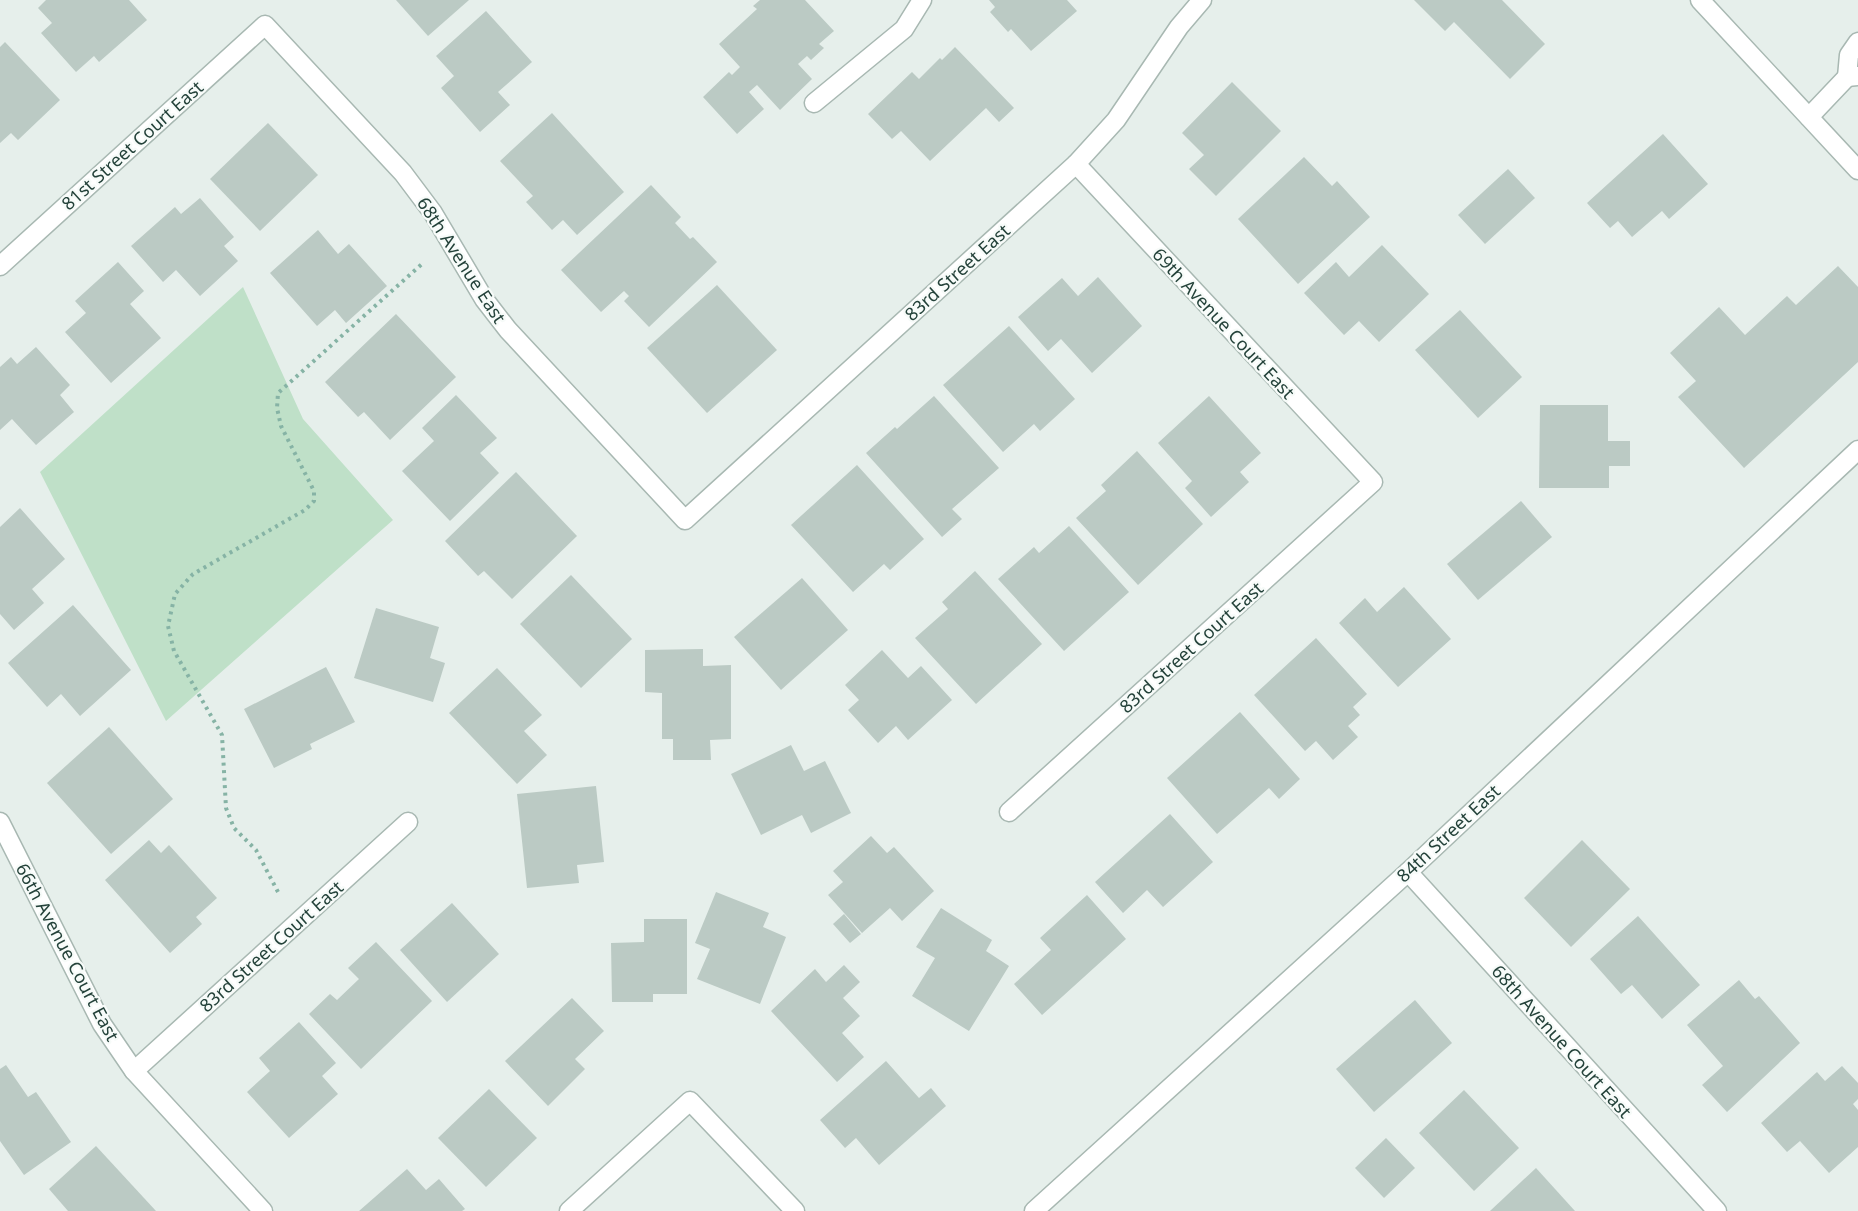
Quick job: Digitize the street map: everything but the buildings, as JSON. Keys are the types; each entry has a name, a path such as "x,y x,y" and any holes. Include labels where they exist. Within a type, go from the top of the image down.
{"street":[{"path":"814,102 904,29 922,0"},
{"name":"83rd Street East","path":"685,520 1076,164 1116,120 1179,27 1202,0"},
{"path":"1700,0 1858,170"},
{"name":"81st Street Court East","path":"0,266 265,25"},
{"name":"68th Avenue East","path":"265,25 403,173 433,213 484,299 508,330 685,520"},
{"path":"1809,117 1852,77 1849,55 1858,42"},
{"name":"69th Avenue Court East","path":"1076,164 1373,482"},
{"name":"84th Street East","path":"1034,1211 1408,872 1858,450"},
{"name":"83rd Street Court East","path":"1009,812 1373,482"},
{"name":"66th Avenue Court East","path":"0,822 102,1024 134,1071 264,1211"},
{"name":"83rd Street Court East","path":"134,1071 408,822"},
{"name":"68th Avenue Court East","path":"1408,872 1717,1211"},
{"path":"569,1211 690,1101 795,1211"}],"path":[{"path":"278,892 256,850 234,828 226,808 222,735 174,651 168,626 175,594 193,574 305,510 314,501 314,491 281,426 276,408 278,393 422,264"}],"green space":[{"path":"243,287 303,419 393,520 166,721 40,472"}]}
